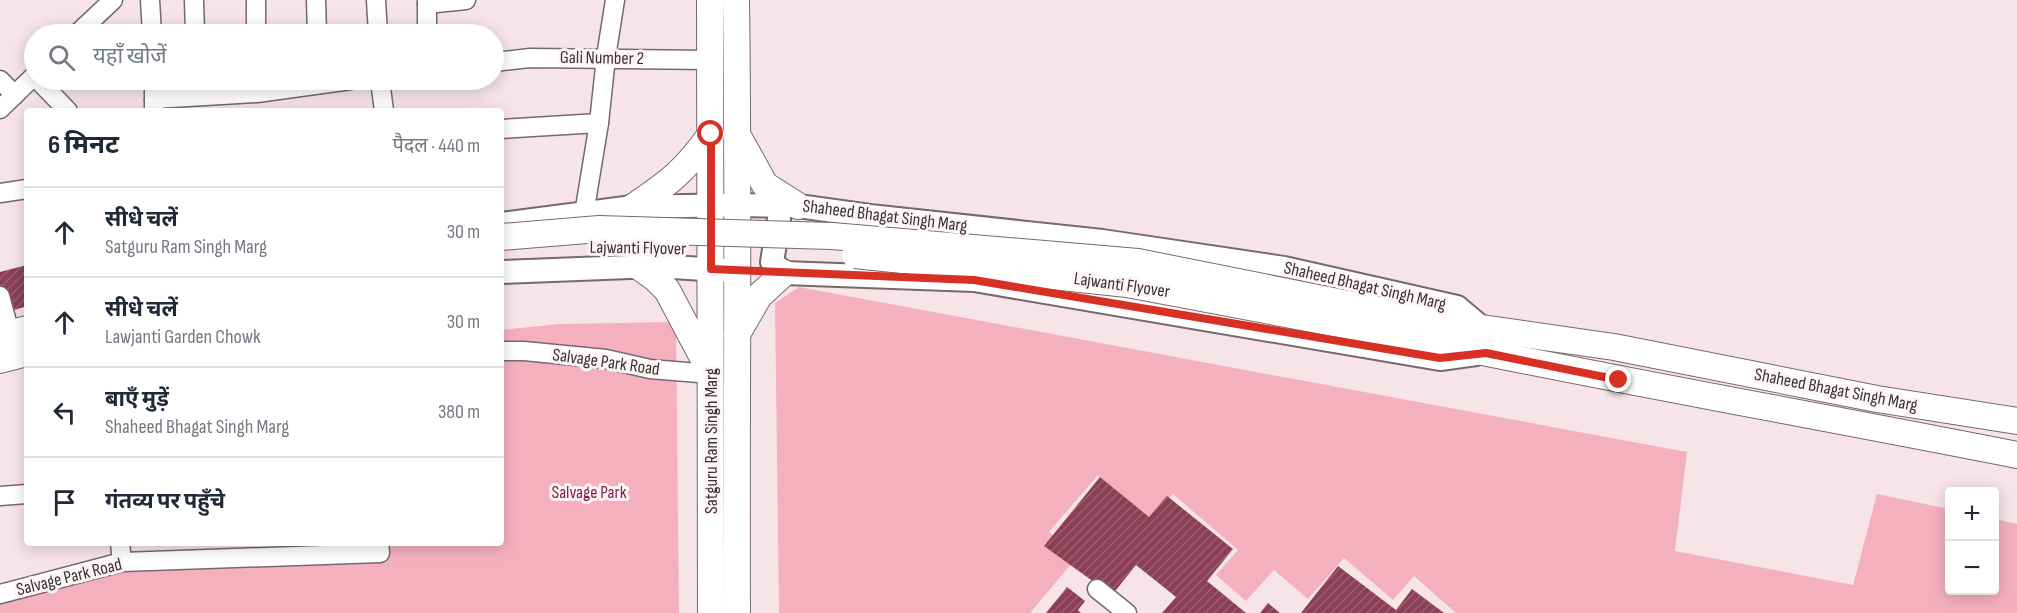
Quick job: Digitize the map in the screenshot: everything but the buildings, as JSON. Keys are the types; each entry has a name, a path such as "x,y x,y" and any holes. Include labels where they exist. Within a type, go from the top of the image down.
{"main road":[{"path":"710,0 711,206"},
{"path":"735,0 737,205"},
{"path":"633,207 671,181 693,159 711,134"},
{"path":"738,135 765,185 798,206"},
{"name":"Satguru Ram Singh Marg","path":"737,205 737,613"},
{"name":"Satguru Ram Singh Marg","path":"711,206 711,613"},
{"name":"Lajwanti Flyover","path":"504,237 599,229 832,236 1138,262 1428,330 1486,353"},
{"name":"Lajwanti Flyover","path":"504,253 591,246 826,252 1127,284 1428,330 1482,328"},
{"path":"638,266 667,290 711,374"},
{"name":"Shaheed Bhagat Singh Marg","path":"736,271 784,273"},
{"path":"736,336 759,296 784,273"},
{"name":"Shaheed Bhagat Singh Marg","path":"1482,328 1614,346 1877,399 2017,421"},
{"name":"Shaheed Bhagat Singh Marg","path":"1486,353 2017,455"},
{"path":"0,360 24,354"}],"street":[{"path":"150,0 151,24"},
{"path":"194,0 195,24"},
{"path":"256,0 256,24"},
{"path":"316,0 317,24"},
{"path":"376,0 377,24"},
{"path":"427,24 427,2 466,0"},
{"path":"584,214 615,0"},
{"path":"85,24 102,4"},
{"name":"Gali Number 2","path":"504,61 530,58 606,57 711,60"},
{"path":"0,80 15,95"},
{"path":"0,109 24,86"},
{"path":"48,90 65,108"},
{"path":"154,105 191,90"},
{"path":"381,90 384,108"},
{"path":"504,129 599,123"},
{"path":"0,194 24,190"},
{"path":"504,224 633,207 711,206"},
{"name":"Shaheed Bhagat Singh Marg","path":"711,206 798,206 1102,241 1284,268 1457,307 1482,328"},
{"path":"784,273 772,262 780,217 798,206"},
{"path":"504,272 638,266 736,271"},
{"name":"Shaheed Bhagat Singh Marg","path":"784,273 974,280 1440,358 1486,353"},
{"path":"0,296 12,332"},
{"name":"Salvage Park Road","path":"504,351 606,359 650,369 711,374"},
{"path":"0,496 24,494"},
{"path":"120,546 122,562"},
{"name":"Salvage Park Road","path":"0,594 122,562 237,550 380,553 379,546"},
{"path":"1097,590 1127,613"}],"green space":[{"path":"799,287 1687,452 1675,551 1853,585 1877,494 1945,508 1945,595 1999,595 1999,520 2017,524 2017,613 1456,613 1414,576 1393,600 1344,558 1308,599 1274,570 1246,601 1216,575 1238,550 1173,494 1150,520 1098,475 1049,532 1077,557 1030,613 779,613 775,303"},
{"name":"Salvage Park","path":"676,322 679,613 0,613 0,603 124,566 346,546 504,546 504,330 559,324"}],"route":[{"path":"711,134 711,269 974,280 1440,358 1486,353 1619,380"}]}
